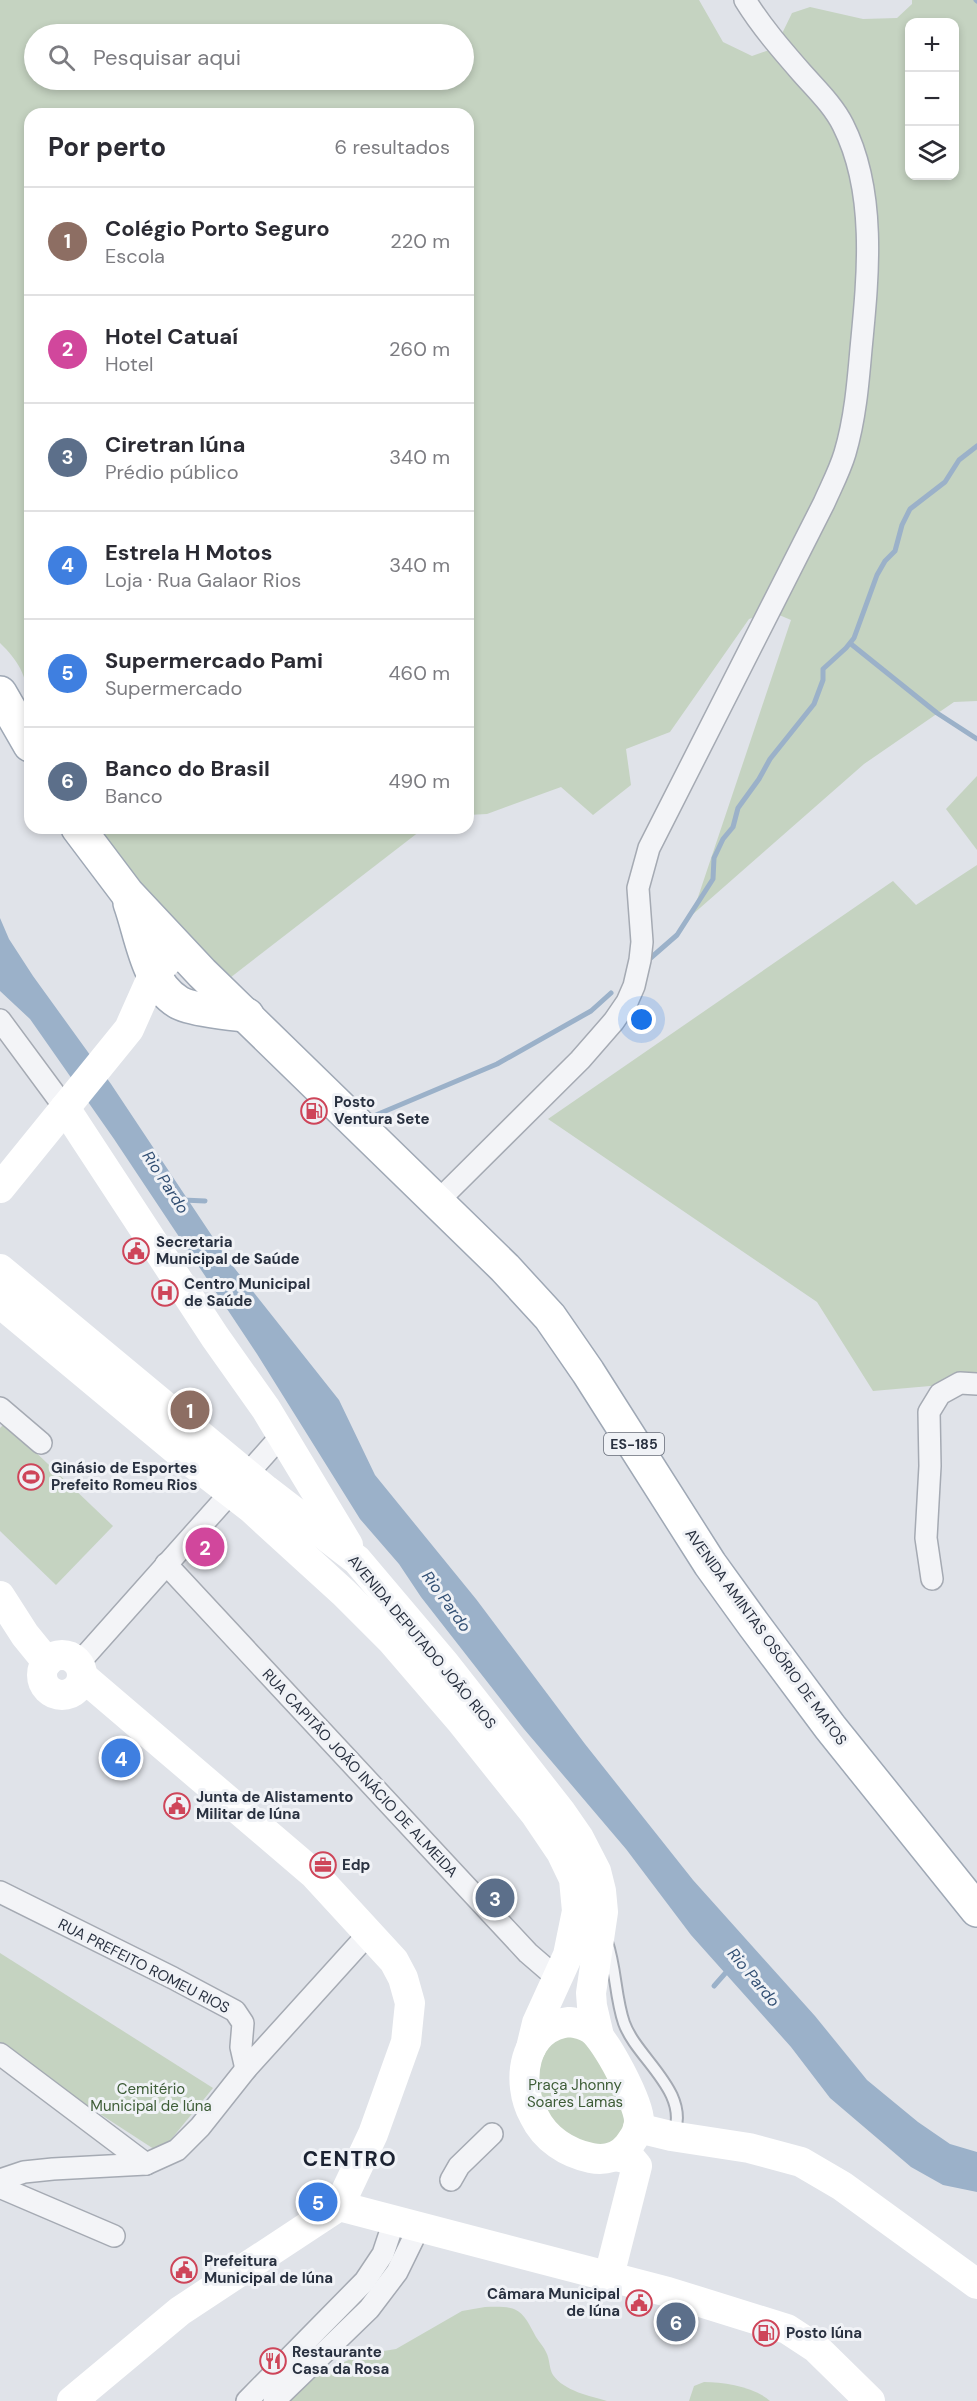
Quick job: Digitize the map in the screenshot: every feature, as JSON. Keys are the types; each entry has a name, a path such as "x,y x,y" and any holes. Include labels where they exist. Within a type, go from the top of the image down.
{"main road":[{"path":"0,693 24,735"},
{"name":"ES-185","path":"83,834 127,893 193,963 247,1015"},
{"path":"127,893 153,975 179,1004 247,1015"},
{"name":"AVENIDA AMINTAS OSÓRIO DE MATOS","path":"247,1015 522,1284 550,1317 588,1372 710,1564 830,1727 977,1910"}],"street":[{"path":"437,1202 580,1060 614,1021 627,1002 634,986 640,960 642,942 638,888 649,848 824,503 845,454 858,392 865,309 866,226 855,150 832,108 773,38 745,0"},
{"path":"0,1188 127,1032 153,975 165,962 193,963 196,992 179,1004 127,1032"},
{"path":"0,1020 71,1101 282,1435 357,1560"},
{"name":"AVENIDA DEPUTADO JOÃO RIOS","path":"0,1269 239,1483 293,1546 392,1641 498,1767 552,1838 574,1879 577,1899 574,1929 568,1954 537,2023 531,2048"},
{"name":"AVENIDA DEPUTADO JOÃO RIOS","path":"0,1303 239,1483 357,1560 445,1664 579,1838 596,1871 601,1891 601,1926 591,2006 599,2036"},
{"path":"932,1580 926,1538 930,1467 929,1412 940,1394 960,1383 977,1384"},
{"path":"0,1408 41,1443"},
{"path":"0,1596 47,1662 42,1674 45,1686 54,1694 66,1695 77,1677 166,1564 282,1435"},
{"name":"RUA CAPITÃO JOÃO INÁCIO DE ALMEIDA","path":"166,1564 528,1953 557,1978"},
{"path":"72,2401 180,2311 339,2206 381,2113 406,2042 410,2018 410,2003 403,1978 394,1961 370,1932 314,1874 77,1677"},
{"name":"RUA PREFEITO ROMEU RIOS","path":"0,1892 235,2012 243,2023 242,2054 246,2069"},
{"path":"114,2236 4,2189 0,2182 24,2172 146,2164 186,2144 246,2069 370,1932"},
{"path":"609,2276 637,2166 632,2160 616,2156 598,2159 584,2157 560,2146 540,2127 525,2105 525,2075 531,2048 538,2034 558,2023 580,2024 599,2036 636,2103 638,2128 636,2134 629,2145 616,2156"},
{"path":"0,2054 146,2164"},
{"path":"638,2128 671,2136 749,2148 801,2162 842,2186 977,2284"},
{"path":"451,2180 459,2166 492,2134"},
{"path":"339,2206 753,2316 787,2329 816,2348 870,2401"},
{"path":"247,2401 365,2281 407,2224"},
{"path":"274,2401 369,2309 397,2272 407,2224"}],"lane":[{"path":"601,1926 614,1962 625,2025 667,2087 673,2101 676,2124 671,2136"}],"green space":[{"path":"0,0 699,0 723,42 752,56 775,48 792,13 810,7 863,19 897,18 912,4 912,0 977,0 977,701 954,702 864,764 692,915 791,620 772,612 749,619 670,732 626,749 631,785 593,815 561,787 487,814 474,815 474,108 24,108 24,678 18,665 0,643"},
{"path":"977,776 977,850 946,809"},
{"path":"102,834 416,834 226,981 106,851"},
{"path":"977,865 977,1385 953,1384 873,1391 817,1302 548,1119 893,881 916,905"},
{"name":"Ginásio de Esportes Prefeito Romeu Rios","path":"5,1423 113,1526 56,1585 0,1531 0,1428"},
{"name":"Cemitério Municipal de Iúna","path":"0,1953 213,2088 160,2153 0,2049"},
{"name":"Praça Jhonny Soares Lamas","path":"568,2036 581,2040 590,2048 621,2104 624,2125 619,2137 612,2142 593,2144 575,2138 552,2120 542,2104 539,2074 544,2053 555,2039"},
{"path":"485,2307 512,2308 522,2314 545,2350 552,2373 558,2381 578,2392 607,2401 288,2401 298,2390 321,2373 359,2355 396,2349 462,2311"},
{"path":"704,2382 739,2386 756,2392 770,2401 689,2401 694,2386"}],"water":[{"name":"Rio Pardo","path":"0,918 9,939 33,976 111,1084 228,1260 339,1400 375,1475 476,1599 585,1744 693,1880 815,2016 867,2080 918,2122 950,2144 977,2152 977,2192 943,2185 911,2167 830,2098 791,2047 691,1935 626,1849 524,1729 421,1597 399,1564 360,1519 257,1354 114,1139 30,1019 0,991"}],"waterway":[{"path":"646,962 677,935 713,879 714,858 723,839 733,827 738,808 770,759 814,704 823,680 823,669 854,638 877,575 885,561 895,551 902,525 910,509 945,482 959,460 977,446"},
{"path":"851,644 937,713 977,739"},
{"path":"376,1115 497,1064 591,1011 611,993"},
{"name":"Rio Pardo","path":"183,1200 205,1201"},
{"name":"Rio Pardo","path":"714,1986 729,1969"}],"place":[{"name":"Posto Ventura Sete","path":"314,1111"},
{"name":"Secretaria Municipal de Saúde","path":"136,1251"},
{"name":"Centro Municipal de Saúde","path":"165,1293"},
{"name":"Colégio Porto Seguro","path":"190,1410"},
{"name":"Ginásio de Esportes Prefeito Romeu Rios","path":"31,1477"},
{"name":"Hotel Catuaí","path":"205,1547"},
{"name":"Estrela H Motos","path":"121,1758"},
{"name":"Junta de Alistamento Militar de Iúna","path":"177,1806"},
{"name":"Edp","path":"323,1865"},
{"name":"Ciretran Iúna","path":"495,1898"},
{"name":"Supermercado Pami","path":"318,2202"},
{"name":"Prefeitura Municipal de Iúna","path":"184,2270"},
{"name":"Câmara Municipal de Iúna","path":"639,2303"},
{"name":"Banco do Brasil","path":"676,2322"},
{"name":"Posto Iúna","path":"766,2333"},
{"name":"Restaurante Casa da Rosa","path":"273,2361"}],"district":[{"name":"CENTRO","path":"350,2159"}]}
